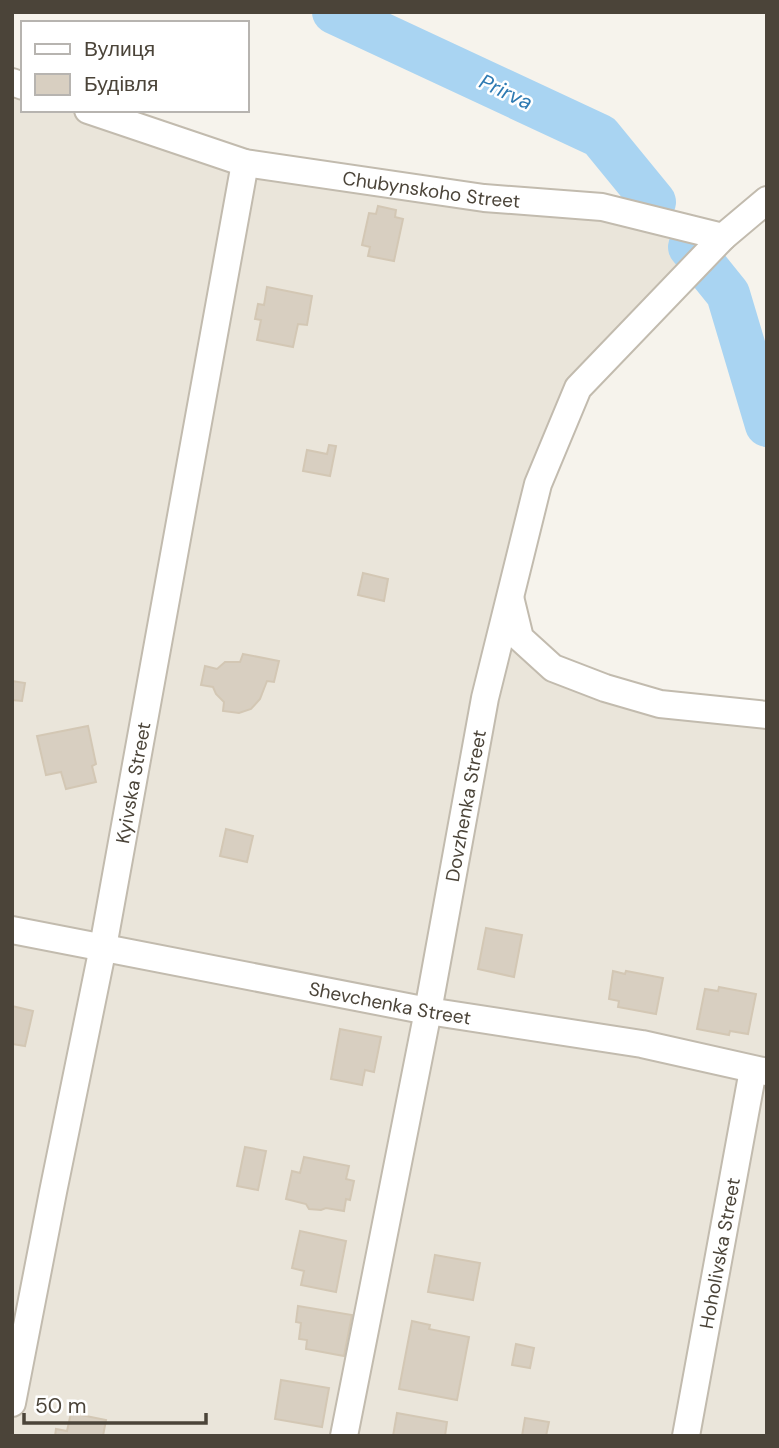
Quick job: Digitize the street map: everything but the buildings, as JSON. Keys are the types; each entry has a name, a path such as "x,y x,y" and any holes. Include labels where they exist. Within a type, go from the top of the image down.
{"street":[{"name":"Chubynskoho Street","path":"94,112 244,163 484,198 602,206 723,237"},
{"name":"Kyivska Street","path":"12,1403 103,947 244,163"},
{"path":"723,237 767,200"},
{"name":"Dovzhenka Street","path":"344,1436 428,1011 485,698 538,484 578,388 723,237"},
{"path":"510,595 520,638 553,668 605,688 660,704 767,715"},
{"name":"Shevchenka Street","path":"12,930 428,1011 642,1044 760,1071"},
{"name":"Hoholivska Street","path":"686,1436 760,1071"}],"shaded area":[{"path":"12,82 21,85 21,112 94,112 245,163 723,237 578,388 510,595 553,668 767,715 767,1436 12,1436"}],"waterway":[{"name":"Prirva","path":"334,12 600,136 654,202"},
{"name":"Prirva","path":"690,247 728,294 767,425"}]}
